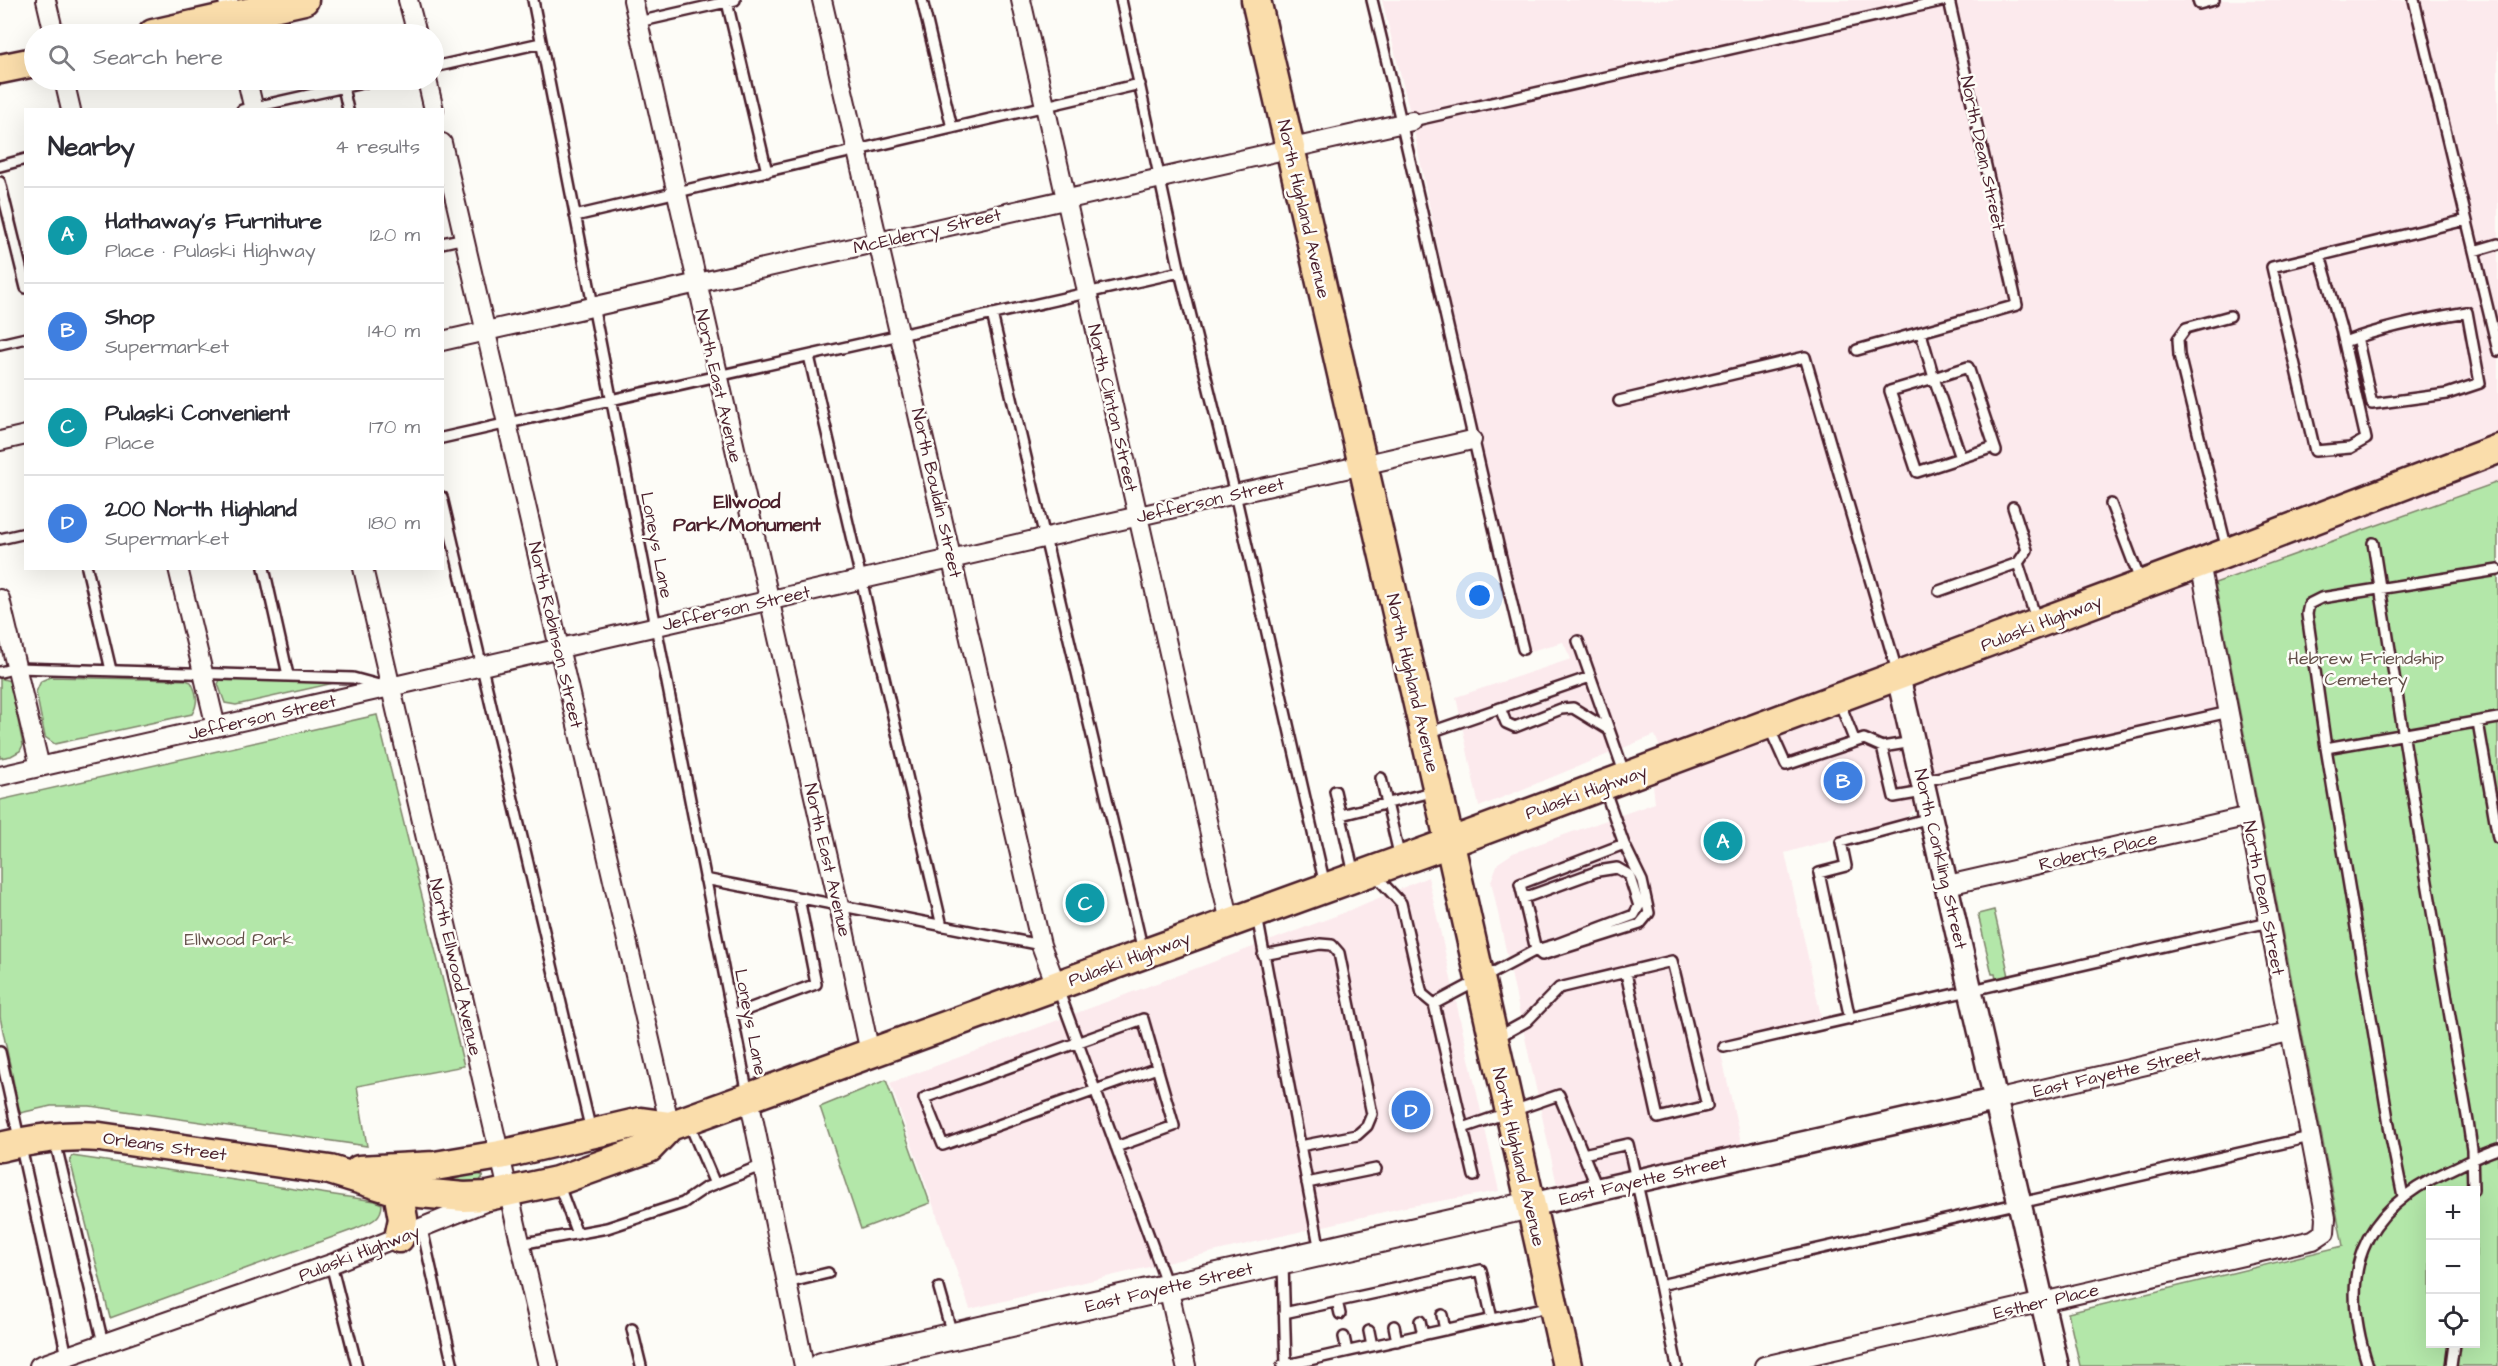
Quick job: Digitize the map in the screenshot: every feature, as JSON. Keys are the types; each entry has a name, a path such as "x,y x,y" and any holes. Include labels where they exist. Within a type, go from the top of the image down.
{"main road":[{"path":"199,24 304,0"},
{"name":"North Highland Avenue","path":"1256,0 1450,842 1567,1366"},
{"path":"0,69 24,64"},
{"name":"Pulaski Highway","path":"508,1192 557,1181 649,1148 679,1123 1839,698 2498,449"},
{"name":"Pulaski Highway","path":"500,1155 641,1122 679,1123"},
{"path":"508,1192 527,1167 577,1151 592,1133"},
{"name":"Orleans Street","path":"10,1144 75,1135 100,1137 330,1170 398,1191 464,1197 508,1192"},
{"name":"Orleans Street","path":"330,1170 435,1166 500,1155"},
{"path":"398,1191 403,1220 411,1234"},
{"name":"East Fayette Street","path":"822,1366 1530,1206"}],"street":[{"path":"46,0 52,24"},
{"path":"408,0 414,24"},
{"name":"North East Avenue","path":"633,0 839,906 870,1053"},
{"name":"North Bouldin Street","path":"822,0 1041,945 1056,985"},
{"name":"North Clinton Street","path":"1021,0 1138,516 1243,917"},
{"path":"66,90 71,108"},
{"path":"248,90 250,108"},
{"path":"430,90 434,108"},
{"name":"McElderry Street","path":"444,341 1407,122"},
{"name":"North Robinson Street","path":"444,151 558,649 679,1123"},
{"path":"0,441 24,435"},
{"name":"Jefferson Street","path":"0,776 1472,440"},
{"name":"North Dean Street","path":"2200,563 2326,1218 2325,1232"},
{"path":"178,570 216,727"},
{"name":"North Ellwood Avenue","path":"363,570 549,1366"},
{"path":"0,599 8,670 40,767"},
{"name":"North Conkling Street","path":"1898,676 2057,1366"},
{"name":"Roberts Place","path":"1947,885 2249,816"},
{"name":"East Fayette Street","path":"1530,1206 2289,1032"},
{"path":"749,1098 804,1366"},
{"name":"Pulaski Highway","path":"39,1366 331,1264 411,1234 508,1192"},
{"name":"Esther Place","path":"1764,1366 2313,1239 2325,1232"},
{"path":"1168,1287 1186,1366"}],"lane":[{"name":"Loneys Lane","path":"533,0 749,1098"},
{"path":"922,0 952,128"},
{"path":"1121,0 1180,272 1235,494 1325,887"},
{"path":"1372,0 1407,122 1472,440 1523,649"},
{"path":"1407,122 1947,0"},
{"name":"North Dean Street","path":"1921,333 2017,305 1947,0"},
{"path":"2198,0 2199,4 2214,0"},
{"path":"2414,0 2466,220 2496,332 2498,351"},
{"path":"638,22 731,1 767,172"},
{"path":"444,65 541,43"},
{"path":"575,216 1140,84"},
{"path":"254,108 330,90"},
{"path":"344,90 348,108"},
{"path":"0,166 24,160"},
{"path":"0,182 24,280"},
{"path":"2320,255 2344,342 2366,439 2350,448 2315,451 2272,267 2320,255 2466,220"},
{"path":"444,243 465,238"},
{"path":"2474,251 2498,244"},
{"path":"444,438 1180,272"},
{"path":"2344,342 2357,337 2405,322 2467,312 2480,383 2447,394 2372,404 2357,337"},
{"path":"992,314 1144,953"},
{"path":"2228,552 2179,355 2178,339 2186,328 2230,316"},
{"path":"1857,350 1921,333 1961,458"},
{"path":"0,344 24,338"},
{"path":"808,356 942,926"},
{"name":"North Conkling Street","path":"1619,401 1805,357 1898,676"},
{"path":"1968,367 1995,449 1917,472 1890,391 1934,378 1968,367"},
{"path":"2111,504 2141,585"},
{"path":"444,506 592,1133"},
{"path":"1939,591 2018,563 2027,550 2013,507"},
{"path":"0,539 24,533"},
{"path":"2373,543 2468,1122 2473,1160 2472,1186"},
{"path":"2018,563 2038,624"},
{"path":"87,570 111,670"},
{"path":"264,570 288,675"},
{"path":"2403,1196 2326,748 2307,614 2309,604 2321,598 2498,570"},
{"path":"1578,641 1609,730 1624,844 1642,881 1649,913 1640,924 1542,955 1536,950 1520,884 1624,844"},
{"path":"8,670 111,670 288,675 353,678 391,687"},
{"path":"1425,734 1590,677"},
{"path":"1839,698 1855,742"},
{"path":"1500,708 1506,723 1515,727 1561,709 1573,708 1609,730"},
{"path":"1882,747 1894,797 1924,786 2229,712"},
{"path":"2326,748 2498,718"},
{"path":"2478,722 2498,838"},
{"path":"1768,724 1786,765 1864,739 1882,747 1913,742"},
{"path":"1381,777 1401,860"},
{"path":"1341,815 1438,791"},
{"path":"1335,792 1363,874 1401,903 1422,994 1434,1005 1474,1176"},
{"path":"1850,1018 1819,873 1846,866 1841,842 1931,818"},
{"path":"1434,1005 1536,950 1634,915 1638,906 1635,888 1629,874 1617,868 1598,871 1524,898"},
{"path":"705,879 1041,945"},
{"path":"732,1015 816,984 799,898"},
{"path":"1243,917 1263,954 1320,1253"},
{"path":"1724,1047 2269,922"},
{"path":"1263,954 1320,944 1332,945 1339,953 1372,1114 1367,1125 1357,1135 1300,1146"},
{"path":"1493,1040 1527,1021 1559,988 1672,961 1707,1106 1658,1118 1626,973"},
{"path":"1056,985 1168,1287"},
{"path":"1116,1147 1174,1126 1143,1019 924,1098 943,1145 1157,1068"},
{"path":"0,1052 10,1144 67,1356"},
{"path":"1463,1128 1509,1110 1559,1095 1598,1190"},
{"path":"679,1123 715,1184"},
{"path":"54,1137 104,1343"},
{"path":"1660,1285 2310,1137"},
{"path":"1583,1154 1628,1144 1677,1366"},
{"path":"2368,1366 2357,1323 2354,1284 2368,1240 2384,1214 2403,1196 2426,1181 2498,1149"},
{"path":"520,1244 607,1228 683,1203 715,1184 763,1165"},
{"path":"1306,1183 1376,1169"},
{"path":"557,1181 577,1234"},
{"path":"411,1234 453,1366"},
{"path":"1283,1262 1284,1366 1553,1306"},
{"path":"331,1264 357,1366"},
{"path":"1284,1313 1481,1270 1492,1319"},
{"path":"787,1284 828,1273"},
{"path":"1435,1280 1437,1291"},
{"path":"1412,1285 1414,1296"},
{"path":"939,1288 953,1336"},
{"path":"1386,1291 1389,1302"},
{"path":"1361,1296 1364,1308"},
{"path":"1337,1301 1340,1314"},
{"path":"1442,1315 1445,1330"},
{"path":"1420,1321 1423,1335"},
{"path":"1394,1326 1397,1341"},
{"path":"632,1329 640,1366"},
{"path":"1369,1331 1372,1346"},
{"path":"1344,1337 1347,1351"},
{"path":"2451,1366 2453,1348"}],"shaded area":[{"path":"1382,0 2498,0 2498,482 2215,583 2239,704 1949,780 1903,819 1785,853 1823,1025 1720,1049 1745,1160 1560,1199 1491,881 1498,863 1513,853 1655,803 1651,767 1665,761 1655,735 1479,807 1456,697 1571,659 1563,642 1527,652 1479,450 1412,121"},
{"path":"1428,877 1499,1191 1405,1207 970,1309 890,1083 1338,915"}],"green space":[{"name":"Hebrew Friendship Cemetery","path":"2498,482 2498,1366 2080,1366 2068,1313 2343,1246 2215,583"},
{"path":"50,677 186,680 191,682 195,690 196,706 192,714 55,744 45,737 36,692 41,681"},
{"path":"0,678 10,681 23,745 20,751 0,758"},
{"path":"220,680 333,680 334,683 236,705 225,703 218,684"},
{"name":"Ellwood Park","path":"377,715 464,1066 357,1086 367,1146 90,1106 51,1106 20,1113 0,1017 0,800"},
{"path":"1994,910 2009,976 1996,979 1995,974 1992,974 1978,914"},
{"path":"886,1080 930,1203 861,1229 820,1107"},
{"path":"72,1156 375,1201 382,1204 377,1217 355,1229 110,1318 70,1160"},
{"path":"472,1171 483,1176 480,1181 443,1182 439,1180 441,1177"}],"place":[{"name":"Shop","path":"1843,781"},
{"name":"Hathaway's Furniture","path":"1723,841"},
{"name":"Pulaski Convenient","path":"1085,903"},
{"name":"200 North Highland","path":"1411,1110"}],"district":[{"name":"Ellwood Park/Monument","path":"747,512"}]}
